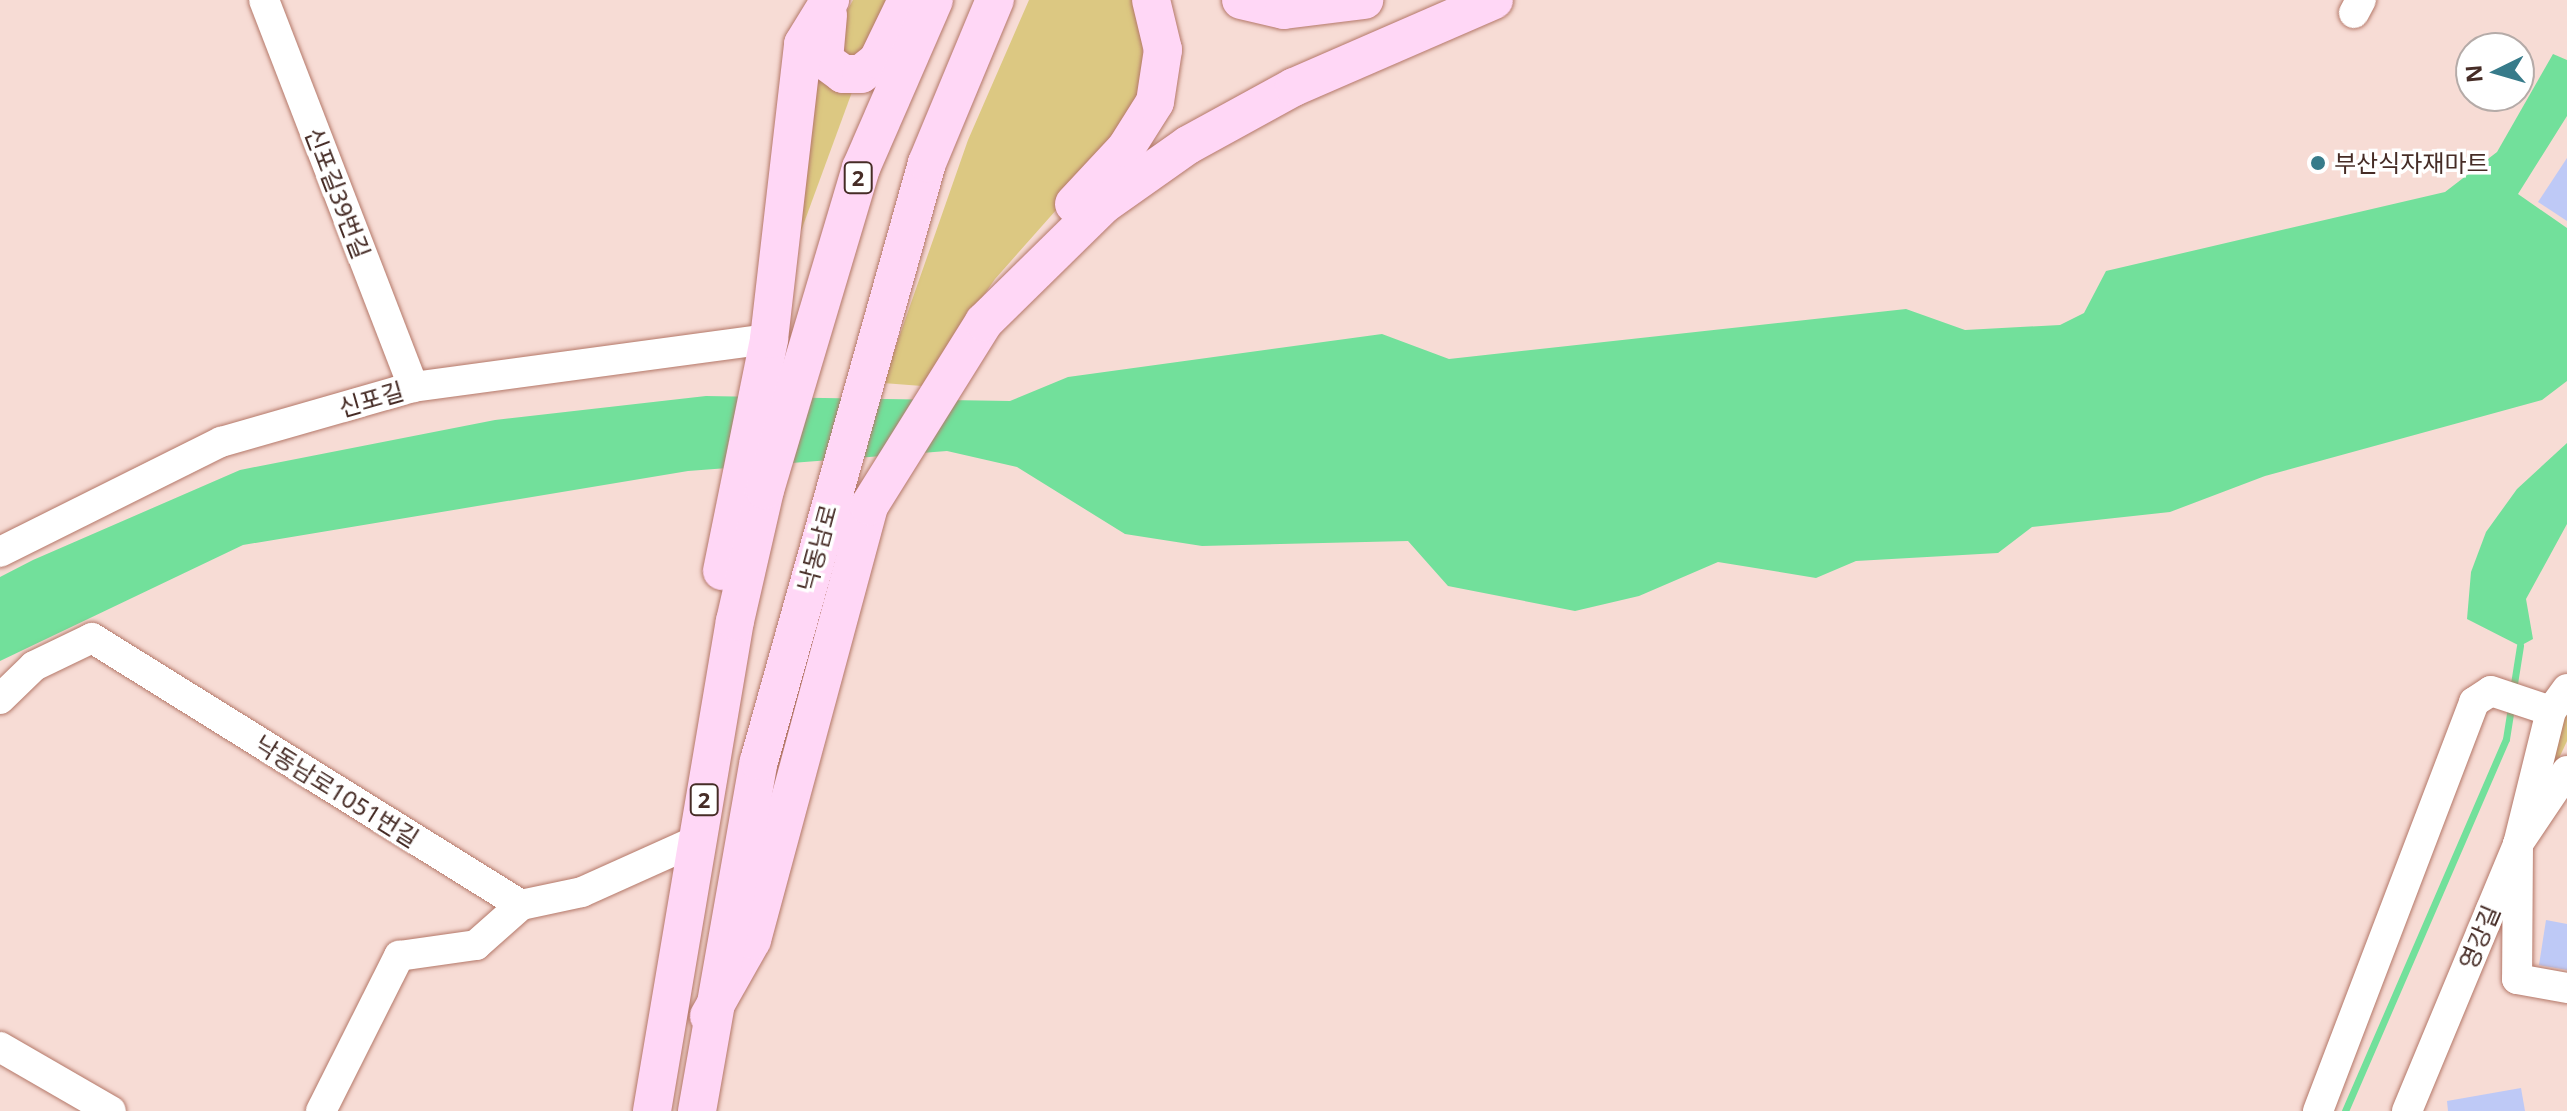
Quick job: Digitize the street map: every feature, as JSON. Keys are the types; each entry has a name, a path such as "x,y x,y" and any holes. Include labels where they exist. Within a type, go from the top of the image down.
{"main road":[{"path":"831,0 822,54 835,71 852,75 878,60 907,0"},
{"path":"777,355 803,44 831,0"},
{"name":"2","path":"652,1111 751,488 777,355 934,0"},
{"name":"낙동남로","path":"697,1111 709,1016 759,761 867,362 927,163 995,0"},
{"path":"1020,281 1046,234 1126,148 1155,102 1163,50 1151,0"},
{"path":"1241,0 1325,10 1364,0"},
{"path":"1429,28 1456,0"},
{"path":"709,1016 752,940 869,506 949,369 1020,281 1103,205 1188,145 1429,28 1494,0"}],"street":[{"name":"신포길39번길","path":"264,0 413,387"},
{"name":"신포길","path":"0,552 221,442 413,387 777,355"},
{"name":"낙동남로1051번길","path":"0,699 34,666 92,638 521,905"},
{"path":"2318,1111 2474,702 2491,691 2559,700 2518,844 2517,979 2567,988"},
{"name":"영강길","path":"2407,1111 2518,844 2567,772"},
{"path":"325,1110 399,956 476,945 521,905 582,892 691,858"},
{"path":"0,1047 111,1111"}],"shaded area":[{"path":"853,0 890,0 858,58 843,56 842,20"},
{"path":"1029,0 1141,0 1144,91 1097,164 995,279 922,386 883,383 968,140"},
{"path":"2553,54 2567,60 2567,116 2518,194 2567,228 2567,381 2542,400 2265,476 2170,512 2032,527 1998,553 1856,561 1816,578 1718,562 1639,596 1575,611 1448,586 1408,541 1202,546 1125,534 1017,467 947,451 688,471 243,545 0,661 0,577 240,470 495,420 706,396 1010,401 1068,377 1382,334 1449,359 1906,309 1965,330 2060,325 2084,313 2106,271 2445,192 2497,152 2520,112 2535,112 2535,86"},
{"path":"806,73 852,92 790,261"},
{"path":"2567,443 2567,524 2526,599 2533,639 2520,646 2467,619 2471,572 2486,532 2517,489"},
{"path":"2567,705 2567,741 2554,769 2552,763"}],"building":[{"path":"2567,158 2567,221 2538,202"},
{"path":"2546,920 2567,924 2567,970 2539,965"},
{"path":"2521,1088 2525,1111 2448,1111 2447,1101"}],"waterway":[{"path":"2513,690 2520,646"},
{"path":"2345,1111 2506,739 2511,707"}],"place":[{"name":"부산식자재마트","path":"2318,163"}]}
